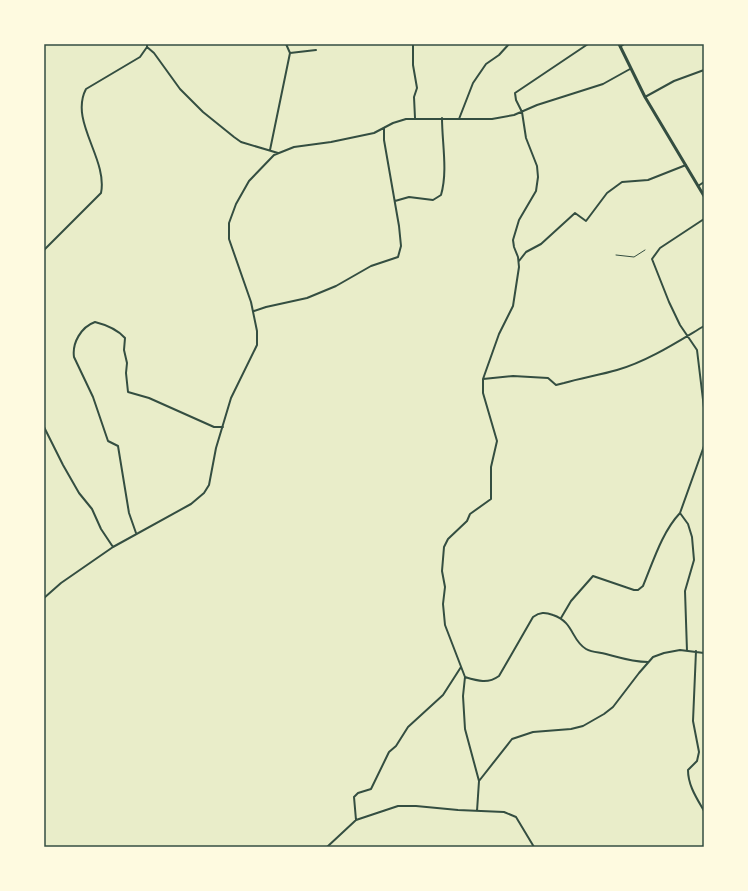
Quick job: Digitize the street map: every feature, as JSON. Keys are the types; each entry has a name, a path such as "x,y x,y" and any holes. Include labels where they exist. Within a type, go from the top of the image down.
{"main road":[{"path":"620,45 630,69 645,97 704,196"}],"street":[{"path":"44,250 101,193 102,185 100,168 84,126 81,98 86,89 140,57 147,47 147,44"},
{"path":"270,150 290,53 286,44"},
{"path":"413,44 413,65 417,88 414,97 414,118"},
{"path":"459,119 473,83 486,64 499,55 509,44"},
{"path":"477,811 479,781 465,729 463,696 465,677 460,667 455,648 445,626 443,604 446,587 442,576 442,564 448,539 467,520 470,514 491,499 491,467 497,441 483,393 483,379 499,334 512,310 519,261 513,240 519,220 536,191 538,177 537,166 526,138 522,112 515,96 517,90 588,44"},
{"path":"620,45 624,44"},
{"path":"147,47 154,53 175,84 203,112 241,142 279,153"},
{"path":"290,53 316,50"},
{"path":"44,598 61,583 113,547 191,504 204,493 209,485 216,448 231,398 257,344 258,331 229,239 229,223 236,204 249,182 274,155 294,148 374,133 393,123 414,118 492,119 522,112 537,105 603,84 630,69"},
{"path":"645,97 674,81 704,70"},
{"path":"395,201 409,197 433,200 440,195 443,187 444,163 442,118"},
{"path":"253,312 266,306 307,298 336,286 366,269 398,257 401,246 395,201 384,140 384,128"},
{"path":"519,261 526,252 541,244 575,213 586,221 607,192 622,182 648,180 686,165"},
{"path":"698,186 704,182"},
{"path":"704,219 660,248 652,260 668,302 680,325 697,350 704,408"},
{"path":"136,533 129,513 118,446 108,441 93,397 74,357 73,351 78,336 85,328 95,322 112,328 120,333 125,338 124,350 127,363 126,373 128,392 149,398 209,424 223,427"},
{"path":"483,379 513,376 548,378 556,385 635,364 689,337 704,326"},
{"path":"44,427 63,465 79,492 92,509 100,529 113,547"},
{"path":"561,618 571,601 593,576 634,590 638,590 643,586 673,520 680,513 704,446"},
{"path":"680,513 688,524 692,537 694,560 686,583 685,591 687,651"},
{"path":"465,677 475,680 493,681 500,676 533,617 539,612 548,613 561,618 570,627 578,642 592,652 634,662 648,662"},
{"path":"479,781 512,739 533,732 571,729 583,726 604,714 613,707 653,657 680,650 704,653"},
{"path":"696,651 693,721 699,752 697,761 688,770 688,780 704,811"},
{"path":"356,820 354,797 358,793 371,789 389,752 396,746 408,727 443,695 460,667"},
{"path":"327,847 356,820 398,806 504,812 516,817 534,847"}],"path":[{"path":"616,255 634,257 645,250"}]}
